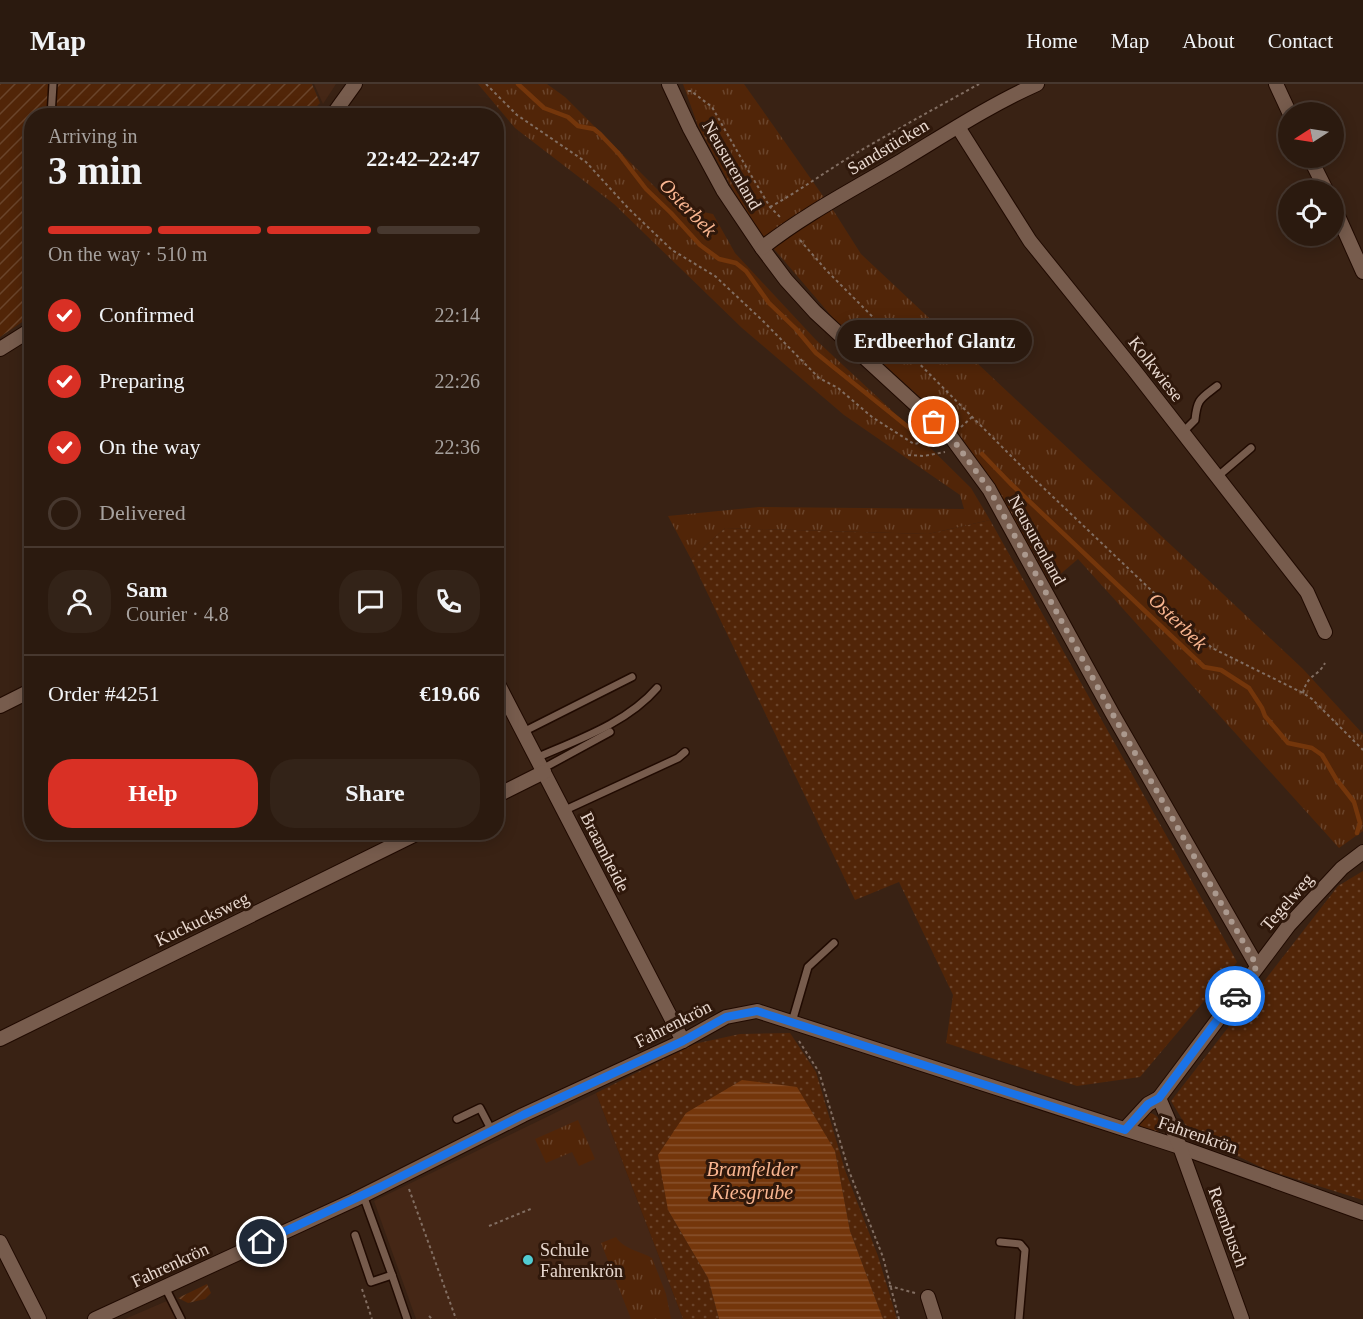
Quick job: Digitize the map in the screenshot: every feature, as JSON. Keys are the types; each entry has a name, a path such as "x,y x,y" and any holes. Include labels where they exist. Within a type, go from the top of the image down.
{"street":[{"path":"338,108 355,84"},
{"name":"Sandstücken","path":"762,248 788,227 1017,93 1037,84"},
{"path":"1275,84 1284,102"},
{"name":"Neusurenland","path":"671,89 723,190 786,280 815,312 951,437 989,489 1112,713 1257,966"},
{"name":"Kolkwiese","path":"958,127 1030,241 1307,592 1325,632"},
{"path":"1344,229 1363,272"},
{"path":"0,349 24,334"},
{"path":"0,706 24,694"},
{"name":"Braamheide","path":"504,695 683,1041"},
{"path":"504,791 541,766"},
{"name":"Kuckucksweg","path":"0,1039 404,840"},
{"name":"Tegelweg","path":"1125,1130 1148,1104 1159,1098 1289,925 1342,868 1363,852"},
{"name":"Fahrenkrön","path":"95,1319 363,1196 492,1131 683,1041 726,1017 757,1011 1180,1147 1363,1213"},
{"path":"1159,1098 1180,1147"},
{"name":"Reembusch","path":"1180,1147 1242,1319"},
{"path":"0,1242 39,1319"},
{"path":"928,1297 935,1319"}],"lane":[{"path":"52,108 53,84"},
{"path":"1183,432 1195,420 1195,407 1199,399 1216,386"},
{"path":"1217,477 1251,448"},
{"path":"523,732 632,678"},
{"path":"541,766 588,735 640,707 657,688"},
{"path":"541,766 610,732"},
{"path":"564,811 678,758 685,752"},
{"path":"792,1022 808,967 834,943"},
{"path":"457,1119 480,1108 492,1131"},
{"path":"363,1196 407,1319"},
{"path":"355,1235 372,1282 392,1275"},
{"path":"1000,1242 1020,1244 1025,1250 1019,1319"},
{"path":"165,1287 181,1319"}],"path":[{"path":"486,84 517,115 586,162 629,209 672,250 715,276 819,378 838,388 872,417 914,444 951,437 972,417"},
{"path":"770,207 862,149 979,84"},
{"path":"671,89 691,91 712,107 770,207 826,270 1030,475 1212,648 1312,699 1363,750"},
{"path":"908,455 924,456 960,449"},
{"path":"1303,693 1306,682 1322,669 1325,663"},
{"path":"792,1022 795,1034 819,1072 849,1171 883,1257 899,1319"},
{"path":"408,1185 456,1319"},
{"path":"489,1226 533,1209"},
{"path":"372,1282 361,1286 372,1319"},
{"path":"889,1286 928,1297"}],"shaded area":[{"path":"314,84 336,84 323,104"},
{"name":"Schule Fahrenkrön","path":"596,1093 683,1319 416,1319 374,1201"},
{"path":"176,1297 184,1319 125,1319"}],"green space":[{"path":"0,84 312,84 320,103 315,108 24,108 24,321 0,337"},
{"path":"478,84 547,84 565,97 674,206 713,214 735,253 816,340 971,488 990,520 928,534 725,528 691,559 668,516 759,507 964,509 960,495 844,415 742,328 614,204 515,128 504,115 504,108 498,108"},
{"path":"683,84 744,84 835,213 861,254 1303,669 1363,734 1363,831 1339,848 1078,559 1050,583 996,487 959,437 934,410 834,319 750,221 698,126"},
{"path":"990,520 1237,962 1140,1077 1077,1086 946,1043 953,995 899,882 855,900 691,559 725,528 928,534"},
{"path":"1363,871 1363,1200 1267,1170 1191,1134 1171,1101 1338,886"},
{"path":"790,1033 816,1072 845,1170 878,1256 897,1319 883,1319 850,1231 835,1151 668,1210 708,1278 719,1319 683,1319 596,1093 694,1044 740,1034"},
{"path":"1150,1113 1158,1118 1162,1127 1157,1133 1146,1130 1140,1125 1139,1122"},
{"path":"578,1120 595,1159 579,1166 572,1152 546,1163 535,1139"},
{"path":"616,1237 627,1247 652,1258 666,1294 671,1319 631,1319 601,1243"},
{"path":"207,1284 211,1293 205,1299 188,1303 178,1298"}],"water":[{"name":"Bramfelder Kiesgrube","path":"742,1080 797,1087 835,1151 850,1231 883,1319 719,1319 708,1278 668,1210 658,1155 686,1113"}],"waterway":[{"name":"Osterbek","path":"518,84 544,108 568,117 578,126 594,129 600,134 646,189 700,245 719,259 736,263 746,271 769,303 796,329 816,353 913,431"},
{"name":"Osterbek","path":"982,454 1204,667 1221,670 1249,688 1265,716 1288,743 1312,748 1322,755 1336,779 1354,802 1360,823 1357,833"}],"way so far":[{"path":"934,422 951,437 989,489 1008,528 1257,966 1235,996"}],"place":[{"name":"Erdbeerhof Glantz","path":"934,422"},
{"name":"Schule Fahrenkrön","path":"528,1260"}],"route":[{"path":"262,1242 354,1200 523,1115 683,1041 726,1017 757,1011 1125,1130 1148,1104 1159,1098 1235,996"}]}
